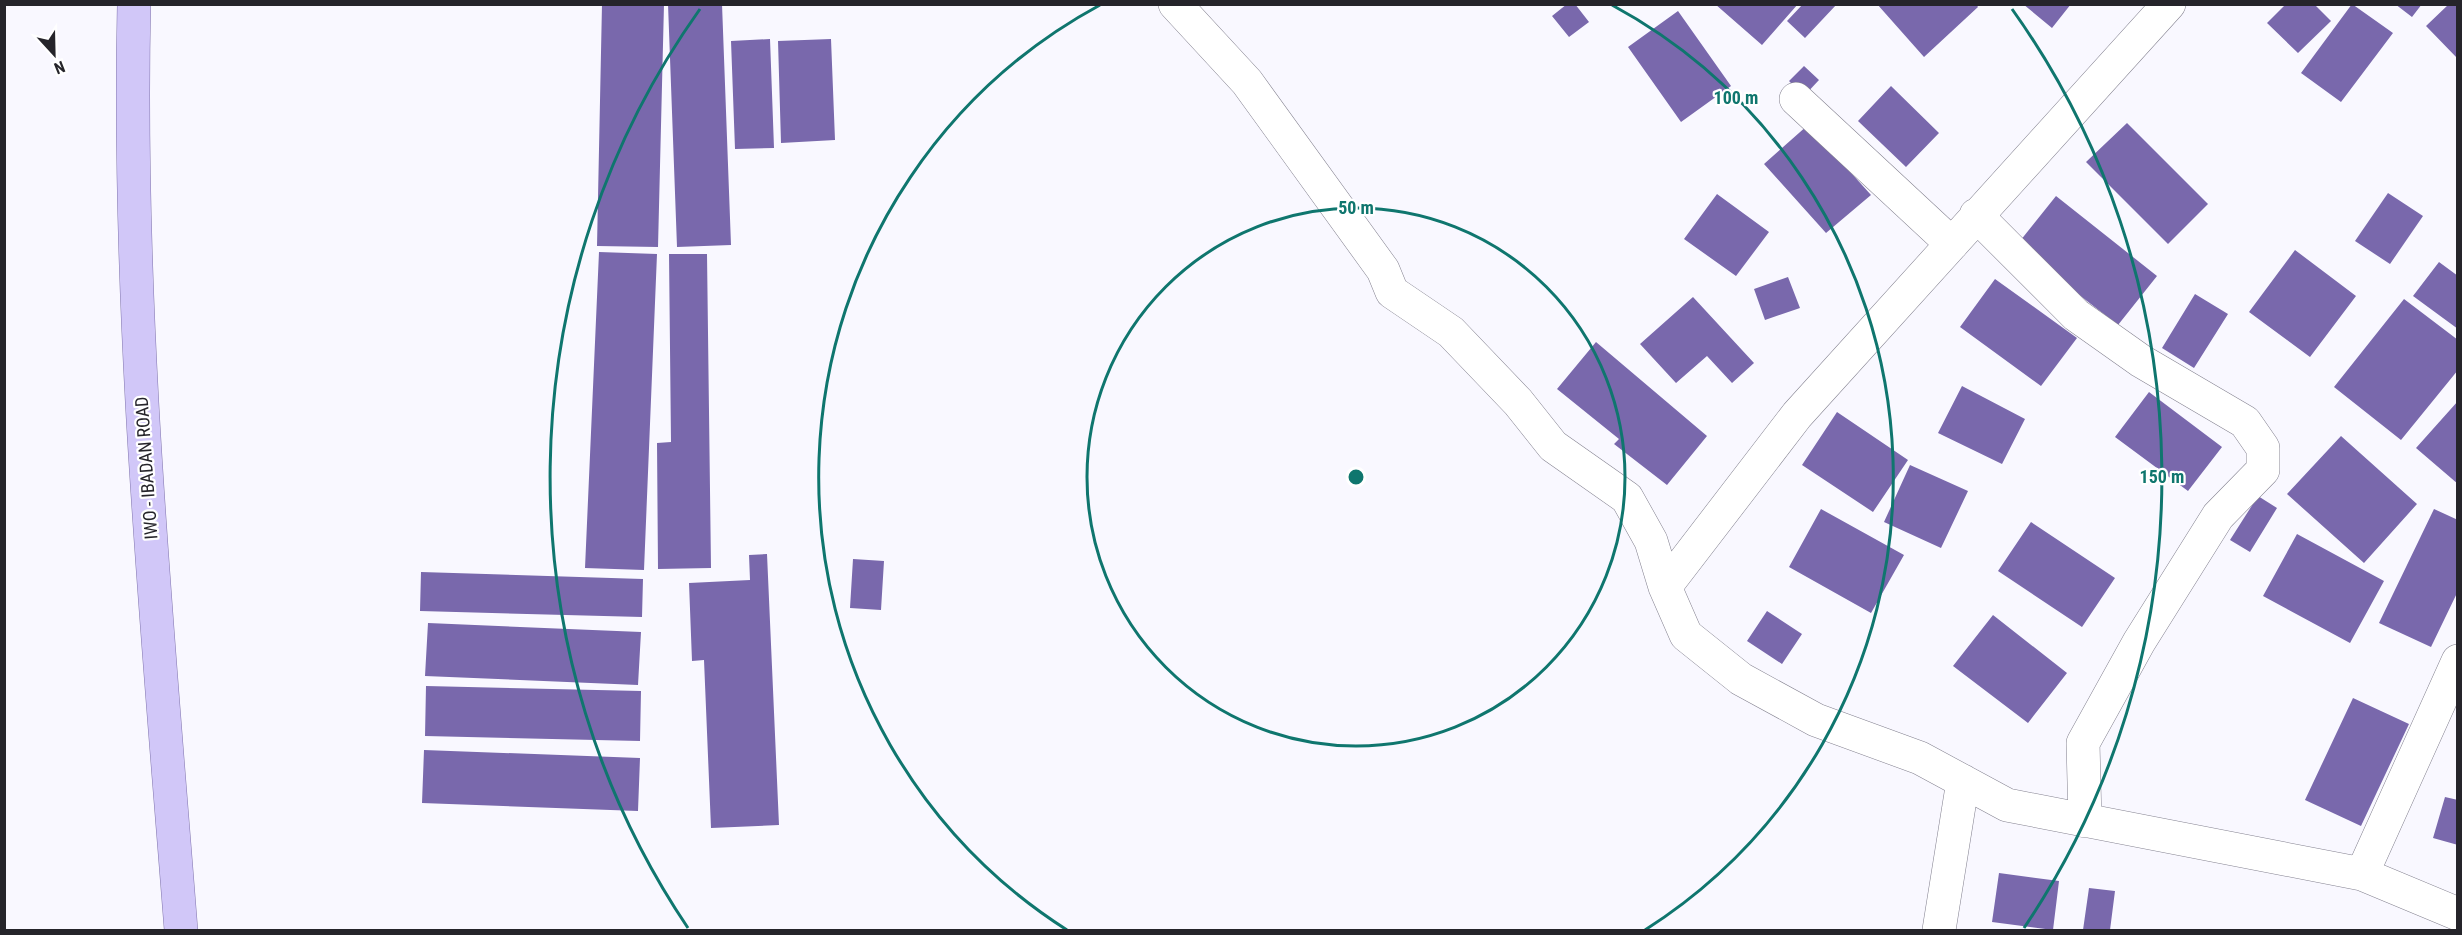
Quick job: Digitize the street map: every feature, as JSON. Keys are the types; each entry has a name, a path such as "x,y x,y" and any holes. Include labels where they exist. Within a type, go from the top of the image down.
{"main road":[{"name":"IWO - IBADAN ROAD","path":"134,4 131,128 141,423 181,930"}],"street":[{"path":"1175,4 1247,82 1383,270 1392,292 1428,314 1451,332 1518,402 1553,446 1628,498 1651,541 1665,587 1686,635 1742,679 1816,720 1920,758 2007,806 2362,874 2446,917"},
{"path":"1665,587 1797,415 2169,4"},
{"path":"1796,99 1952,244"},
{"path":"1977,215 2076,315 2141,362 2245,422 2263,448 2263,470 2218,516 2139,642 2083,743 2085,821"},
{"path":"2362,874 2457,661"},
{"path":"1939,930 1963,781"}],"building":[{"path":"602,4 664,4 658,247 597,246"},
{"path":"668,4 722,4 731,245 677,247"},
{"path":"1567,4 1575,4 1589,22 1569,37 1552,16"},
{"path":"1715,4 1798,4 1762,45"},
{"path":"1803,4 1837,4 1805,38 1787,21"},
{"path":"1877,4 1976,4 1978,7 1924,57"},
{"path":"2023,4 2071,4 2052,28"},
{"path":"2286,4 2314,4 2331,21 2298,53 2267,23"},
{"path":"2352,4 2393,33 2341,102 2301,73"},
{"path":"2395,4 2422,4 2412,17"},
{"path":"2449,4 2458,4 2458,59 2426,26"},
{"path":"1678,11 1731,86 1681,122 1628,47"},
{"path":"770,39 774,148 735,149 731,41"},
{"path":"831,39 835,140 781,143 778,41"},
{"path":"1804,66 1819,80 1804,96 1789,81"},
{"path":"1891,86 1939,133 1906,167 1858,121"},
{"path":"2127,123 2208,204 2168,244 2086,162"},
{"path":"1808,125 1871,195 1826,233 1764,164"},
{"path":"2388,193 2423,216 2390,264 2355,241"},
{"path":"1717,194 1769,232 1736,276 1684,239"},
{"path":"2056,196 2157,276 2118,325 2016,246"},
{"path":"2295,250 2356,296 2310,357 2249,312"},
{"path":"599,252 657,254 644,570 585,568"},
{"path":"669,254 707,254 711,568 658,569 657,443 671,442"},
{"path":"2439,262 2458,276 2458,329 2413,296"},
{"path":"1788,277 1800,308 1765,320 1754,289"},
{"path":"1995,279 2077,338 2041,386 1960,327"},
{"path":"2195,294 2228,314 2194,368 2162,348"},
{"path":"1693,297 1754,363 1732,383 1707,356 1676,383 1640,344"},
{"path":"2404,299 2458,340 2458,370 2401,440 2334,387"},
{"path":"1596,342 1707,436 1667,485 1614,444 1619,439 1557,389"},
{"path":"1962,386 2025,419 2002,464 1938,433"},
{"path":"2149,392 2222,447 2188,491 2115,437"},
{"path":"2458,401 2458,484 2416,448"},
{"path":"1837,412 1908,460 1873,512 1802,465"},
{"path":"2341,436 2417,504 2364,563 2287,494"},
{"path":"1910,465 1968,491 1941,548 1884,522"},
{"path":"2258,496 2277,508 2250,552 2230,540"},
{"path":"1821,509 1904,555 1871,613 1789,567"},
{"path":"2434,509 2458,520 2458,591 2431,647 2379,623"},
{"path":"2031,522 2115,578 2082,627 1998,571"},
{"path":"2297,534 2384,581 2350,643 2263,596"},
{"path":"767,554 779,825 711,828 704,660 692,661 689,583 750,580 749,555"},
{"path":"853,559 884,561 881,610 850,608"},
{"path":"421,572 643,579 642,617 420,611"},
{"path":"1767,611 1802,634 1782,664 1747,641"},
{"path":"1993,615 2067,673 2028,723 1953,666"},
{"path":"428,623 641,632 638,685 425,676"},
{"path":"426,686 641,691 640,741 425,736"},
{"path":"2353,698 2409,724 2361,826 2305,800"},
{"path":"424,750 640,758 638,811 422,803"},
{"path":"2445,797 2458,800 2458,845 2433,838"},
{"path":"1999,873 2059,881 2053,930 1992,922"},
{"path":"2089,888 2115,891 2110,930 2083,930"}]}
